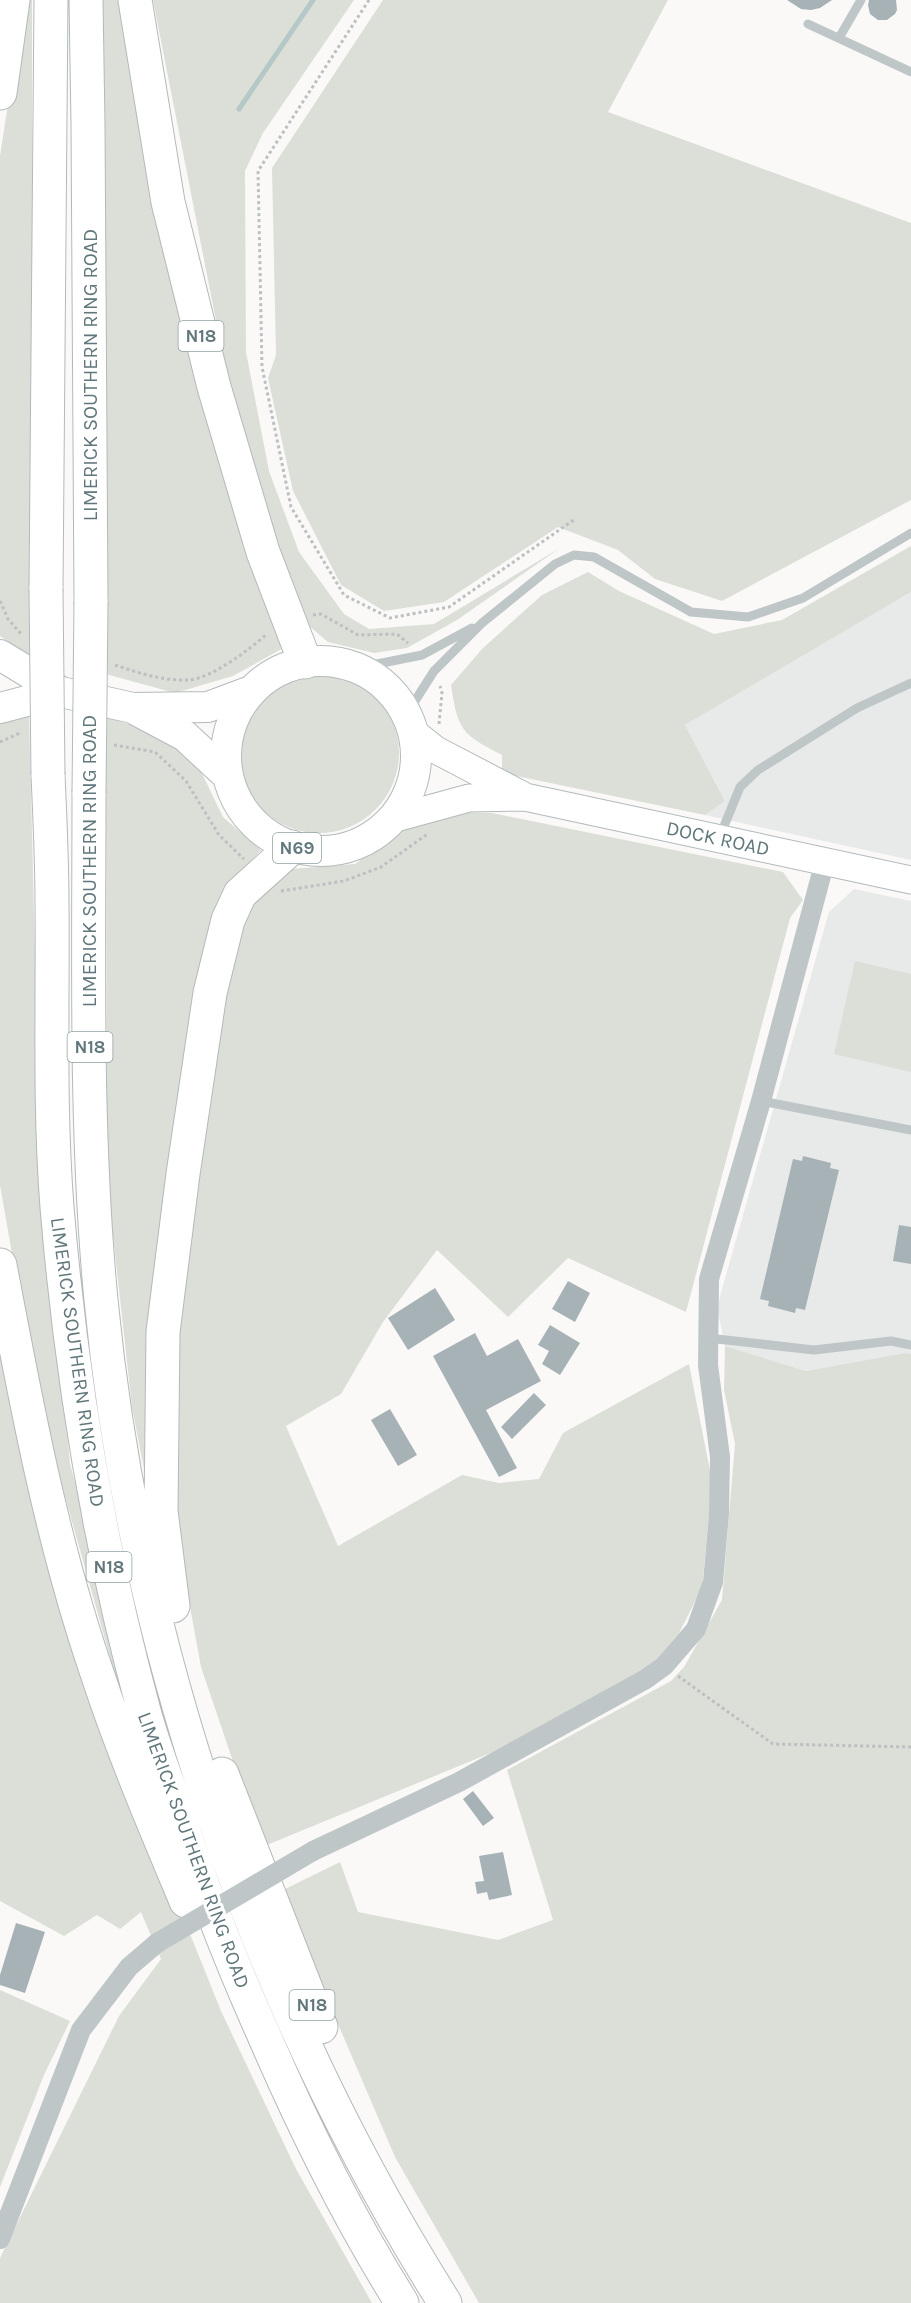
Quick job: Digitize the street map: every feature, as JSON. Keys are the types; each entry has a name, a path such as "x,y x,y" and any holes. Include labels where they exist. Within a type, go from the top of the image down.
{"highway":[{"path":"0,93 13,0"},
{"name":"LIMERICK SOUTHERN RING ROAD","path":"51,0 46,589 52,900 52,1079 57,1204 83,1434 117,1603 145,1713 184,1833 224,1943 293,2103 383,2273 402,2303"},
{"name":"LIMERICK SOUTHERN RING ROAD","path":"86,0 91,602 88,998 92,1143 102,1300 124,1466 152,1600 185,1724 224,1848 265,1953 314,2066 393,2215 446,2303"},
{"name":"N18","path":"135,0 168,202 217,398 263,552 305,662"},
{"name":"N18","path":"265,1953 207,1761 173,1609 161,1511 163,1332 183,1174 210,993 228,920 240,894 292,847"},
{"name":"N18","path":"0,1265 25,1397 62,1555 98,1677 165,1849 267,2091 335,2226 386,2303"},
{"name":"N18","path":"192,1693 320,2026 403,2197 463,2303"}],"main road":[{"name":"N69","path":"0,655 61,692 133,708 208,707 251,692"},
{"name":"N69","path":"305,662 332,662 357,668 377,680 394,696 409,723 416,762 409,793 392,819 371,837 346,848 319,851 292,847 269,836 250,820 236,799 228,776 226,753 229,731 238,710 251,692 276,672 305,662"},
{"name":"N69","path":"0,708 61,692"},
{"name":"N69","path":"133,708 184,736 228,776"},
{"name":"DOCK ROAD","path":"409,723 436,750 525,797"},
{"name":"DOCK ROAD","path":"392,819 470,798 525,797 911,880"}],"street":[{"path":"0,2239 81,2030 129,1967 157,1943 313,1851 459,1782 646,1679 664,1666 696,1629 713,1582 719,1514 720,1457 708,1365 709,1279 761,1101 825,861"}],"lane":[{"path":"839,38 861,0"},
{"path":"808,24 911,72"},
{"path":"409,723 434,671 482,622 555,564 574,555 594,557 691,612 748,617 803,598 911,533"},
{"path":"357,668 422,655 482,622"},
{"path":"719,838 740,787 758,770 857,708 911,683"},
{"path":"761,1101 911,1130"},
{"path":"708,1338 814,1350 891,1341 911,1345"}],"path":[{"path":"369,0 258,171 262,367 291,507 344,595 390,618 449,607 575,519"},
{"path":"0,601 8,619 26,639"},
{"path":"112,664 153,677 190,680 228,664 287,617 321,614 358,635 397,634 422,655"},
{"path":"434,671 442,693 439,723 445,732"},
{"path":"0,742 29,729"},
{"path":"106,743 155,752 186,781 219,835 277,892 344,881 381,867 435,830"},
{"path":"664,1666 772,1744 911,1747"}],"shaded area":[{"path":"24,0 32,0 32,646 30,658 0,636 0,156"},
{"path":"99,0 128,0 287,646 233,676 175,693 102,673 108,643"},
{"path":"153,0 354,0 263,133 245,171 246,352 269,471 299,552 344,614 369,629 434,624 560,548 457,620 407,648 374,653 328,642 301,619 247,460 221,346"},
{"path":"383,0 668,0 608,112 911,223 911,500 722,601 655,579 618,550 558,527 444,602 384,611 341,585 293,491 268,378 276,355 272,168"},
{"path":"911,546 911,592 685,725 725,801 705,815 502,773 502,755 470,736 456,712 451,685 482,649 542,595 588,572 619,591 714,634 782,620"},
{"path":"911,592 911,860 705,815 725,801 685,725"},
{"path":"319,673 350,679 375,697 393,722 399,753 393,784 375,809 350,827 319,833 288,827 263,809 245,784 239,753 245,722 263,697 288,679"},
{"path":"29,712 39,1118 70,1464 130,1685 117,1682 50,1443 23,1317 0,1185 0,720"},
{"path":"106,717 162,735 195,759 223,817 261,850 222,892 197,985 148,1331 144,1469 132,1407 107,1181"},
{"path":"446,812 492,813 783,872 803,900 790,918 686,1312 568,1258 508,1317 437,1250 383,1322 341,1394 286,1426 338,1546 462,1475 499,1483 539,1479 563,1433 689,1364 712,1481 702,1588 679,1633 649,1669 510,1745 262,1847 201,1667 178,1541 175,1413 183,1246 233,941 249,896 291,869 355,864 404,830"},
{"path":"854,889 911,901 911,1354 905,1353 806,1371 725,1346 717,1307 829,912"},
{"path":"855,961 911,974 911,1072 834,1054"},
{"path":"0,1304 101,1712 221,2011 296,2169 372,2303 0,2303 0,2258 119,2016 161,1959 141,1912 120,1929 97,1915 64,1936 0,1901"},
{"path":"725,1346 806,1371 905,1353 911,1354 911,2303 479,2303 395,2157 281,1891 340,1862 358,1912 498,1940 553,1920 507,1770 671,1681 684,1667 722,1600 735,1444 724,1390"},
{"path":"0,1990 70,2021 44,2075 0,2187"}],"building":[{"path":"787,0 832,0 820,8 811,10 801,9"},
{"path":"869,0 896,0 897,10 887,20 878,20 870,14"},
{"path":"803,1156 831,1163 830,1168 839,1170 805,1310 796,1308 795,1313 768,1306 769,1301 760,1299 793,1159 802,1161"},
{"path":"899,1225 911,1227 911,1264 893,1261"},
{"path":"568,1281 590,1293 575,1322 552,1309"},
{"path":"435,1288 455,1320 408,1350 388,1318"},
{"path":"550,1325 580,1343 560,1375 542,1364 549,1351 538,1345"},
{"path":"475,1333 487,1356 518,1339 541,1381 486,1410 517,1468 499,1477 433,1356"},
{"path":"534,1393 546,1405 512,1439 501,1427"},
{"path":"390,1409 417,1455 398,1466 371,1420"},
{"path":"473,1791 494,1818 483,1826 463,1799"},
{"path":"503,1852 512,1895 489,1900 487,1892 477,1894 475,1882 484,1881 479,1856"},
{"path":"16,1923 45,1932 25,1993 0,1985 0,1975"}],"waterway":[{"path":"239,109 313,0"}]}
